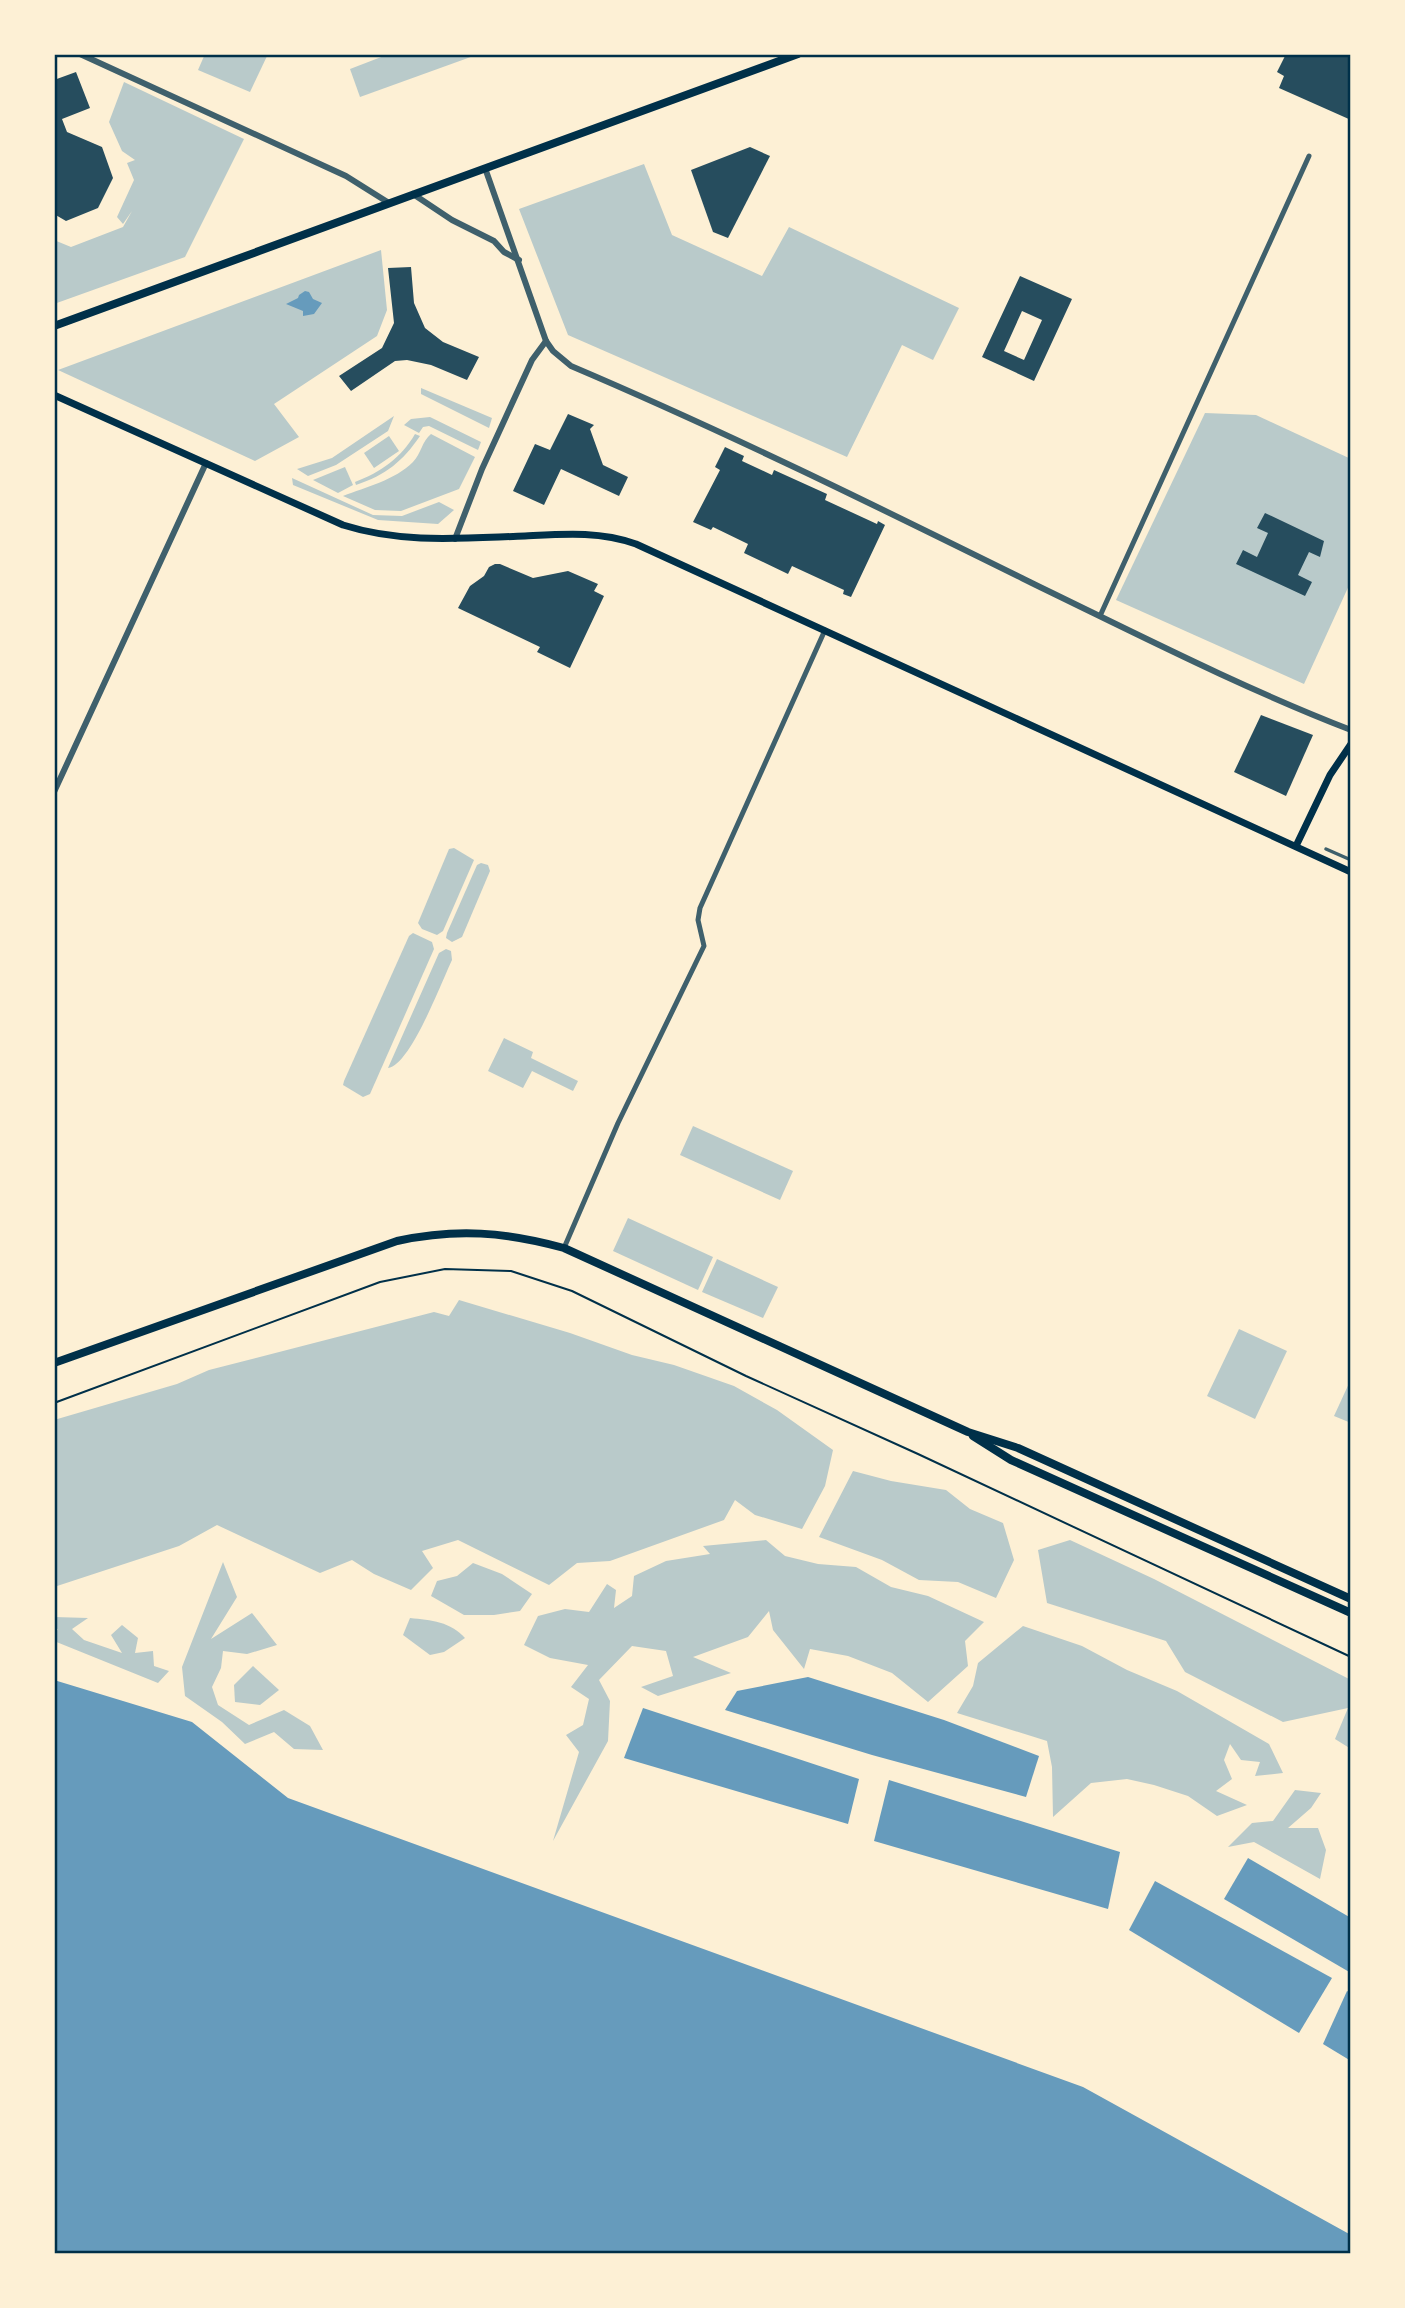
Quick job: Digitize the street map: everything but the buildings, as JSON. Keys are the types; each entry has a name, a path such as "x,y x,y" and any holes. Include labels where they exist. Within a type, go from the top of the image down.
{"main road":[{"path":"54,326 798,54"},
{"path":"54,395 353,528 402,538 455,539 581,533 614,536 636,544 1351,872"},
{"path":"1296,846 1330,775 1351,744"},
{"path":"54,1363 397,1241 432,1234 472,1232 516,1236 564,1248 968,1432 1018,1448 1351,1599"},
{"path":"968,1432 1011,1460 1351,1613"}],"street":[{"path":"80,54 346,176 389,203"},
{"path":"1100,616 1309,156"},
{"path":"485,168 546,341 553,351 571,366 723,432 1100,616 1309,714 1351,730"},
{"path":"413,194 452,220 494,241 504,252 519,260"},
{"path":"455,539 482,469 533,360 546,341"},
{"path":"54,792 206,463"},
{"path":"564,1248 618,1123 704,946 698,920 700,908 825,629"},
{"path":"1326,849 1351,860"}],"path":[{"path":"54,1403 380,1282 445,1269 511,1271 572,1290 746,1376 1351,1657"}],"shaded area":[{"path":"205,54 268,54 250,92 198,70"},
{"path":"389,54 479,54 360,97 350,69"},
{"path":"124,82 244,139 185,257 54,304 54,240 71,247 123,227 132,211 123,224 117,217 134,180 127,163 135,160 122,151 109,122"},
{"path":"644,164 672,235 762,276 789,227 959,308 933,360 902,345 847,457 568,335 519,209"},
{"path":"381,250 387,310 377,336 274,404 299,437 255,461 58,370"},
{"path":"421,388 492,418 489,428 421,394"},
{"path":"1205,413 1256,415 1351,459 1351,581 1304,684 1116,600"},
{"path":"394,416 388,431 336,465 308,476 297,469 332,458"},
{"path":"430,417 481,442 478,450 429,426 423,427 419,433 404,425 411,419"},
{"path":"415,434 420,436 400,460 385,472 356,485 355,482 382,469 397,457"},
{"path":"431,434 475,457 459,489 401,511 375,510 343,496 398,474 416,459"},
{"path":"389,436 399,451 374,468 364,453"},
{"path":"345,467 353,485 338,493 313,480"},
{"path":"292,478 373,515 402,516 439,502 454,510 438,524 378,520 293,485"},
{"path":"454,848 474,860 443,931 437,935 422,929 418,923 449,849"},
{"path":"477,865 488,865 490,871 462,937 452,942 446,938 447,933"},
{"path":"413,933 432,942 434,949 370,1094 363,1097 343,1085 344,1081 409,936"},
{"path":"446,949 451,951 452,960 424,1021 406,1053 397,1064 388,1068 439,953"},
{"path":"504,1038 533,1052 531,1058 578,1081 573,1091 532,1071 523,1088 488,1071"},
{"path":"693,1126 793,1171 780,1200 680,1155"},
{"path":"628,1218 713,1257 698,1290 613,1251"},
{"path":"717,1259 778,1287 763,1318 702,1292"},
{"path":"459,1300 570,1333 632,1355 674,1365 734,1386 777,1410 833,1450 825,1486 802,1529 755,1515 735,1500 724,1520 610,1561 577,1563 549,1585 458,1540 422,1551 433,1568 411,1590 374,1574 352,1560 320,1573 217,1525 179,1546 54,1587 54,1420 177,1384 209,1370 434,1312 449,1316"},
{"path":"1239,1329 1287,1351 1255,1419 1207,1396"},
{"path":"1351,1379 1351,1423 1334,1416"},
{"path":"853,1471 891,1481 946,1490 970,1509 1003,1523 1014,1560 996,1598 958,1582 919,1580 882,1560 819,1537"},
{"path":"766,1540 785,1556 818,1564 856,1567 891,1587 928,1596 984,1622 965,1641 968,1666 928,1702 892,1673 848,1656 810,1649 804,1669 773,1630 769,1611 748,1637 693,1657 731,1673 658,1696 641,1687 673,1676 666,1651 632,1646 599,1680 610,1701 608,1741 553,1841 579,1752 566,1735 583,1725 589,1699 571,1687 588,1665 550,1658 524,1645 538,1616 565,1609 589,1612 607,1584 616,1590 614,1608 632,1596 634,1576 666,1561 710,1554 703,1546"},
{"path":"1070,1540 1154,1579 1351,1680 1351,1749 1335,1739 1348,1708 1283,1722 1185,1672 1166,1641 1047,1603 1038,1550"},
{"path":"223,1562 237,1597 211,1639 252,1613 277,1645 247,1654 223,1651 221,1668 212,1687 218,1705 249,1725 284,1710 310,1726 323,1750 294,1749 274,1732 245,1744 222,1722 185,1696 182,1667"},
{"path":"473,1563 502,1574 532,1594 520,1611 494,1615 464,1615 431,1596 437,1581 457,1576"},
{"path":"54,1617 88,1618 72,1629 84,1640 122,1653 111,1635 122,1625 138,1638 135,1653 153,1651 154,1666 169,1671 158,1683 54,1641 54,1631 58,1630"},
{"path":"410,1618 447,1625 465,1638 444,1652 430,1655 403,1635"},
{"path":"1023,1626 1082,1646 1127,1670 1177,1691 1269,1744 1283,1773 1255,1776 1260,1762 1241,1760 1230,1744 1224,1760 1232,1779 1216,1791 1247,1805 1217,1816 1188,1796 1127,1779 1091,1783 1053,1817 1052,1767 1047,1741 957,1713 973,1686 978,1663"},
{"path":"253,1666 279,1690 260,1705 235,1702 234,1685"},
{"path":"1295,1790 1321,1793 1311,1808 1288,1828 1318,1828 1326,1850 1320,1879 1254,1842 1228,1847 1252,1823 1273,1821"}],"water":[{"path":"305,291 322,303 314,314 303,316 303,311 286,304"},
{"path":"808,1677 944,1720 1039,1756 1026,1797 872,1755 725,1710 737,1691"},
{"path":"54,1680 192,1722 288,1798 1083,2087 1351,2235 1351,2254 54,2254"},
{"path":"643,1708 859,1779 848,1824 624,1758"},
{"path":"889,1780 1120,1852 1108,1909 874,1841"},
{"path":"1248,1858 1351,1918 1351,1973 1224,1899"},
{"path":"1155,1881 1332,1978 1299,2033 1129,1930"},
{"path":"1347,1991 1351,1993 1351,2061 1323,2044"}]}
